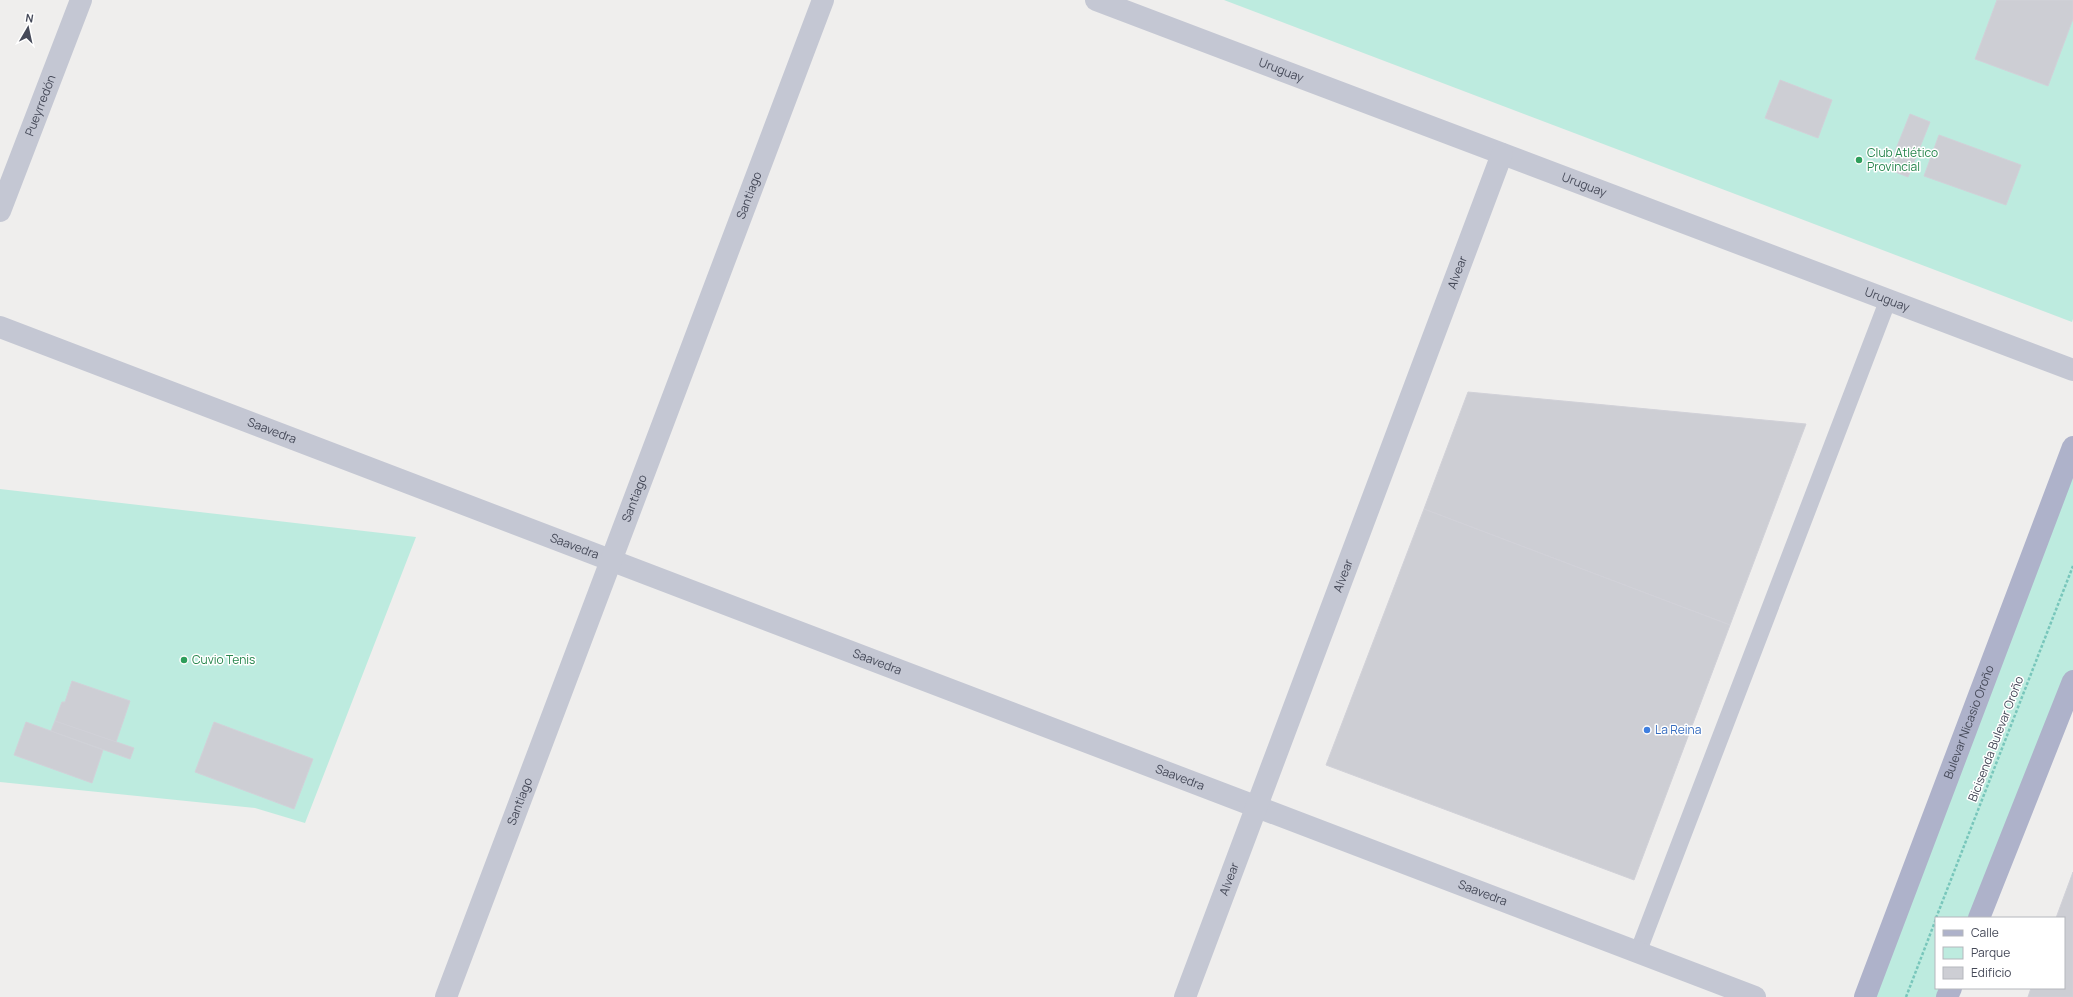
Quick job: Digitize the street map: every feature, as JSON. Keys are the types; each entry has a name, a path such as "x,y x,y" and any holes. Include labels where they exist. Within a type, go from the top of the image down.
{"main road":[{"name":"Bulevar Nicasio Oroño","path":"1865,997 2073,446"},
{"path":"1979,917 2073,681"}],"street":[{"name":"Pueyrredón","path":"0,211 81,0"},
{"name":"Santiago","path":"446,997 823,0"},
{"name":"Uruguay","path":"1096,0 2073,370"},
{"name":"Alvear","path":"1184,997 1502,154"},
{"name":"Saavedra","path":"0,327 1755,997"}],"lane":[{"path":"1638,952 1888,300"}],"path":[{"name":"Bicisenda Bulevar Oroño","path":"1937,917 2073,566"},
{"name":"Bicisenda Bulevar Oroño","path":"1906,997 1935,922"}],"green space":[{"name":"Club Atlético Provincial","path":"1224,0 2073,0 2072,322"},
{"path":"2073,447 2073,681 1979,917 1935,917 1935,989 1951,989 1947,997 1865,997"},
{"name":"Cuvio Tenis","path":"0,489 416,537 305,823 255,808 0,782"}],"building":[{"path":"1997,0 2073,0 2073,19 2048,86 1975,59"},
{"path":"1780,80 1832,100 1818,138 1765,118"},
{"path":"1910,114 1930,122 1908,177 1888,169"},
{"path":"1939,135 2021,165 2006,205 1924,176"},
{"path":"1468,392 1806,424 1730,625 1424,509"},
{"path":"1424,509 1730,625 1634,880 1326,765"},
{"path":"72,681 130,701 116,742 55,721 62,702 65,702"},
{"path":"55,721 134,748 130,759 51,731"},
{"path":"26,722 103,750 92,783 14,755"},
{"path":"214,722 313,759 294,809 195,772"},
{"path":"2073,872 2073,997 2028,997 2031,989 2065,989 2065,917 2056,917"}],"place":[{"name":"Club Atlético Provincial","path":"1859,160"},
{"name":"Cuvio Tenis","path":"184,660"},
{"name":"La Reina","path":"1647,730"}]}
